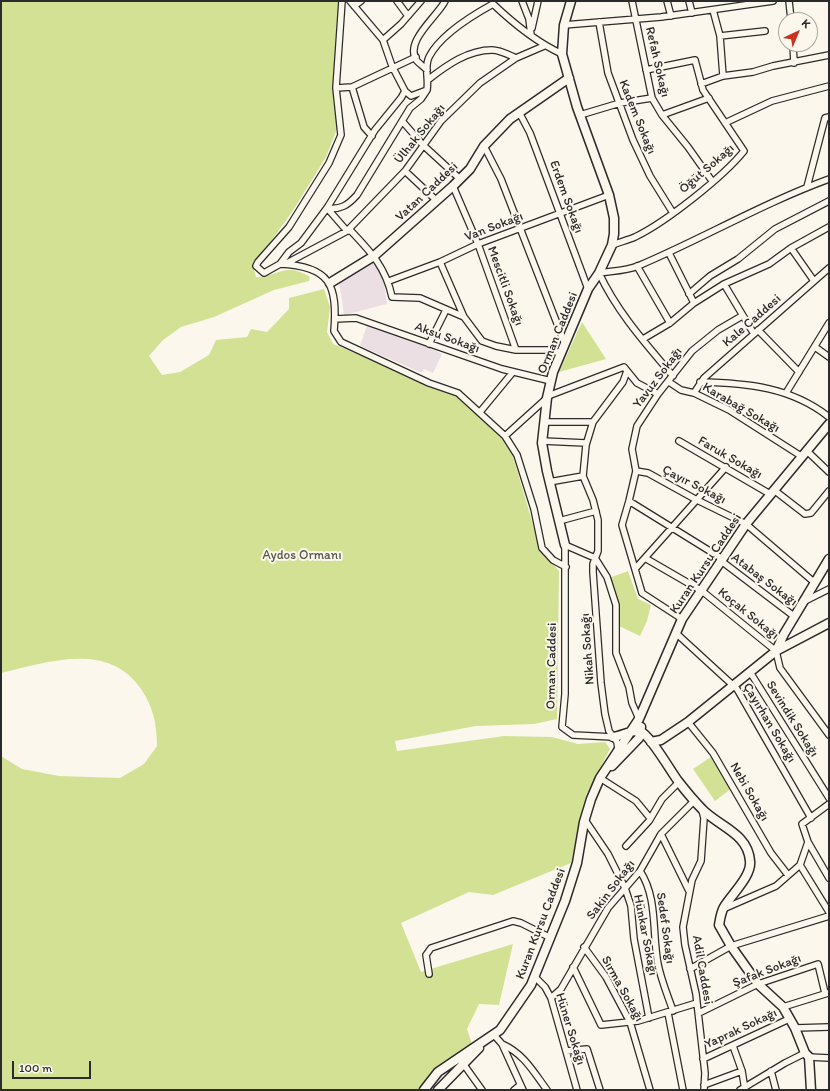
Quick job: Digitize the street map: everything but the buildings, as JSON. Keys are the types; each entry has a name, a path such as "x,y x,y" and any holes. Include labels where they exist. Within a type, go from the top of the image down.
{"street":[{"path":"342,1 336,88 352,87 392,66 416,57"},
{"path":"350,1 383,40 392,66 405,91 411,96 426,90"},
{"path":"354,6 361,1"},
{"path":"397,1 408,16"},
{"path":"383,40 421,1"},
{"path":"429,80 426,70 416,60 414,48 418,37 444,4 438,1"},
{"path":"522,1 529,19 531,35"},
{"path":"531,35 538,1"},
{"name":"Orman Caddesi","path":"570,1 564,24 562,54 580,115 609,195 614,218 612,245 599,274 588,289 551,381 547,397 542,441 549,482 565,545 565,694 562,727 573,735 614,737"},
{"name":"Refah Sokağı","path":"632,1 652,98 662,116 688,147 712,181"},
{"path":"667,1 670,16"},
{"path":"689,1 692,13"},
{"path":"564,24 670,16 773,1"},
{"path":"789,1 790,12"},
{"path":"426,70 429,57 445,37 468,18 493,2 516,25 544,46 562,54"},
{"path":"713,10 720,36 723,76"},
{"name":"Kadem Sokağı","path":"599,22 608,74 633,140 647,169 673,213"},
{"path":"720,36 765,31"},
{"name":"Ülhak Sokağı","path":"336,88 341,135 329,163 289,227 264,253 256,266 264,273 347,231 404,171 441,122 480,83 516,58 544,46"},
{"path":"327,208 336,209 348,206 357,195 403,122 410,108 421,99 429,80 448,64 473,53 493,50 516,58"},
{"path":"793,52 794,63"},
{"path":"701,84 723,76 753,72 829,55"},
{"name":"Öğüt Sokağı","path":"612,245 636,236 673,213 712,181 744,151 703,90 695,60 646,70"},
{"name":"Vatan Caddesi","path":"330,283 374,256 437,201 470,169 484,146 510,119 520,114 569,78"},
{"path":"725,124 772,101 829,86"},
{"path":"352,87 364,127 372,136"},
{"path":"405,91 375,130 327,208 301,243 289,252 283,264 298,265 318,273 330,283 336,300 334,331 341,342 429,383 458,393 505,436 516,455 534,509 542,548 552,560 566,567"},
{"path":"580,115 620,103 652,98"},
{"path":"662,116 709,98"},
{"name":"Erdem Sokağı","path":"520,114 530,133 588,289"},
{"path":"807,187 825,118 829,117"},
{"path":"403,122 423,145 460,179"},
{"path":"484,146 501,179 565,344"},
{"path":"404,171 437,201"},
{"path":"673,376 609,294 599,274 637,266 669,253 763,206 829,179"},
{"name":"Mescitli Sokağı","path":"453,186 478,244 516,350"},
{"name":"Van Sokağı","path":"389,281 440,262 478,244 560,215 609,195"},
{"path":"689,294 710,276 738,259 775,229 829,201"},
{"path":"327,208 347,231 351,231 374,256 389,281 392,297 420,298 464,317"},
{"path":"643,339 724,284 769,264 792,248 829,227"},
{"path":"792,248 814,281"},
{"path":"669,253 694,303"},
{"path":"440,262 464,317 482,341 516,350 547,350 562,353"},
{"path":"637,266 670,322"},
{"name":"Kale Caddesi","path":"694,393 700,382 829,268"},
{"path":"724,284 742,316 756,332 800,372"},
{"path":"429,344 446,310"},
{"name":"Yavuz Sokağı","path":"682,619 642,593 634,569 622,525 636,470 632,449 637,426 658,394 692,351 718,330 742,316"},
{"name":"Aksu Sokağı","path":"335,320 356,318 513,372 551,381"},
{"path":"786,393 829,323"},
{"path":"815,347 829,357"},
{"path":"505,436 547,397 626,369"},
{"path":"626,369 637,383 658,394"},
{"path":"549,482 583,476 586,443 593,422 622,382 626,369"},
{"path":"480,412 513,372"},
{"name":"Karabağ Sokağı","path":"669,382 680,390 694,393 729,410 804,453 829,472"},
{"path":"700,382 752,385 786,393 819,409 829,417"},
{"path":"544,422 593,422"},
{"name":"Kuran Kursu Caddesi","path":"424,1090 438,1072 500,1030 535,977 565,901 577,863 585,820 600,778 639,719 677,634 682,619 746,524 829,424"},
{"path":"542,441 586,443"},
{"name":"Faruk Sokağı","path":"679,441 772,492 805,514 811,514 829,491"},
{"path":"634,569 726,467"},
{"name":"Çayır Sokağı","path":"636,470 648,473 695,500 746,524 815,583"},
{"name":"Nikah Sokağı","path":"583,476 596,511 599,537 598,551 595,558 593,572 601,683 609,732 617,742 618,749"},
{"name":"Atabaş Sokağı","path":"629,501 672,526 721,559 795,617"},
{"path":"559,521 596,511"},
{"path":"565,545 595,558 602,567 614,598 616,653 629,687 632,703 639,719 640,735"},
{"name":"Koçak Sokağı","path":"645,558 702,591 776,651"},
{"path":"829,559 784,634 776,651 780,668 829,735"},
{"path":"805,601 829,589"},
{"path":"651,742 661,740 688,722 776,651 829,623"},
{"name":"Çayırhan Sokağı","path":"677,634 734,686 811,818"},
{"name":"Sevindik Sokağı","path":"750,672 829,798"},
{"name":"Nebi Sokağı","path":"688,722 713,752 771,853 788,875"},
{"path":"614,737 623,735 640,735 651,742 679,782 702,810 733,831 744,844 750,860 750,866 743,881 723,909 719,925 731,946 758,984 783,1007 795,1028 807,1055 811,1090"},
{"name":"Kuran Kursu Caddesi","path":"600,778 640,735"},
{"path":"600,778 636,801 650,818"},
{"path":"626,846 650,818 662,799 679,782"},
{"name":"Sakin Sokağı","path":"551,998 561,989 572,967 608,908 640,871 661,834 695,800"},
{"path":"829,804 802,824 808,842 829,878"},
{"name":"Adil Caddesi","path":"702,810 704,818 701,861 692,880 683,927 685,945 697,1003 704,1059 704,1087"},
{"name":"Hünkar Sokağı","path":"585,820 608,854 625,888 631,906 634,939 649,1018"},
{"path":"661,834 689,891"},
{"path":"723,909 776,886 800,865 808,842"},
{"path":"800,865 829,912"},
{"name":"Sedef Sokağı","path":"640,871 646,880 650,898 658,964 671,1012 683,1090"},
{"path":"690,969 731,946 829,916"},
{"path":"429,974 426,955 431,948 508,922 521,922 551,938"},
{"name":"Sırma Sokağı","path":"584,948 606,977 630,1022 650,1090"},
{"name":"Şafak Sokağı","path":"698,1013 758,984 818,964 827,993"},
{"path":"572,967 601,1025 630,1022 649,1018 697,1003"},
{"name":"Hüner Sokağı","path":"535,977 545,987 551,998 577,1090"},
{"path":"783,1007 827,993"},
{"name":"Yaprak Sokağı","path":"704,1059 789,1019"},
{"path":"795,1028 829,1027"},
{"path":"494,1035 502,1044 522,1088 514,1090"},
{"name":"Kuran Kursu Caddesi","path":"438,1090 464,1065 485,1041"},
{"path":"502,1044 516,1050 547,1090"},
{"path":"733,1046 742,1071 743,1089 771,1071 807,1055 829,1058"},
{"path":"566,1051 587,1049 600,1090"},
{"path":"459,1057 482,1090"},
{"path":"704,1087 742,1071"},
{"path":"771,1071 776,1090"}],"shaded area":[{"path":"375,259 384,283 387,304 344,315 339,279"},
{"path":"367,325 405,335 442,354 433,373 424,369 422,373 360,346"}],"green space":[{"name":"Aydos Ormanı","path":"1,1 338,1 337,129 326,157 292,212 253,266 256,277 288,270 310,277 309,281 274,290 214,317 181,327 163,340 149,356 162,375 180,372 209,355 216,340 247,337 251,329 267,332 289,309 289,298 324,289 330,307 327,332 333,344 423,381 459,398 510,446 540,549 559,571 557,719 534,724 476,726 395,741 397,751 504,736 552,737 578,744 605,742 610,749 587,793 571,863 493,895 469,892 401,923 421,972 513,944 499,1005 479,1004 467,1029 472,1044 434,1073 425,1090 1,1090 1,756 22,769 59,776 120,778 144,764 157,746 154,716 149,702 141,689 127,674 112,665 95,660 76,659 38,664 1,673"},
{"path":"582,322 606,359 559,372"},
{"path":"628,571 638,599 651,605 647,621 640,636 619,626 617,602 609,578"},
{"path":"711,757 732,788 715,801 693,769"}]}
